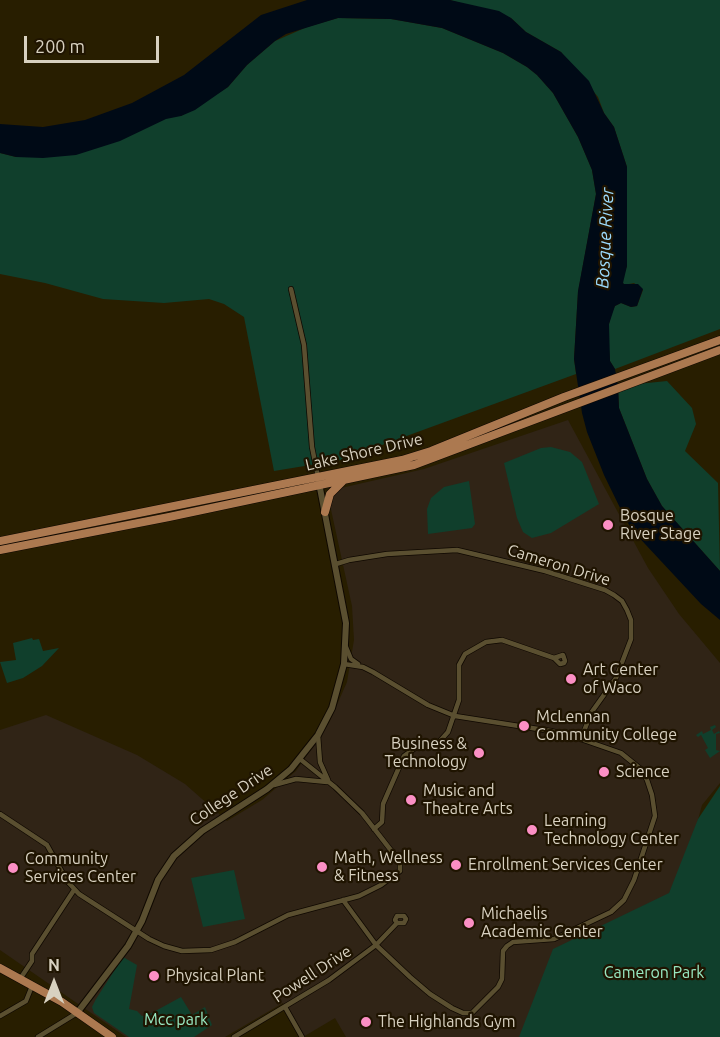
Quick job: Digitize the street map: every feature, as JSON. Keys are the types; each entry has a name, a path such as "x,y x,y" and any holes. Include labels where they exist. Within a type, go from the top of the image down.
{"main road":[{"name":"Lake Shore Drive","path":"0,550 168,517 414,456 564,397 720,340"},
{"name":"Lake Shore Drive","path":"0,541 318,481 345,480 425,462 720,350"},
{"path":"325,512 330,494 345,480"},
{"path":"0,968 78,1013 112,1037"}],"street":[{"path":"291,289 304,345 312,447 318,481"},
{"name":"College Drive","path":"78,1013 120,958 137,931 158,880 179,851 202,831 270,786 300,759 318,735 336,695 346,647 345,609 318,481"},
{"name":"Cameron Drive","path":"336,564 387,554 457,550 545,571 614,595 622,602 631,620 631,639 617,676 611,688 591,712 581,739"},
{"path":"374,829 382,822 383,804 404,756 415,748 439,742 448,732 460,691 459,665 465,654 478,645 502,640 554,658"},
{"path":"343,900 376,945 430,994 463,1013 472,1013 498,987 502,979 503,951 507,946 513,942 554,939 596,920 619,906 632,887 654,822 655,812 647,780 633,762 621,753 581,739 534,727 454,715 428,705 351,659 346,647"},
{"path":"344,664 363,667"},
{"path":"318,735 320,762 330,783"},
{"path":"0,814 47,845 74,890 137,931 156,942 182,951 211,950 235,942 288,915 359,896 381,885 398,873 401,868 400,862 362,813 300,759"},
{"path":"270,786 296,779 330,783"},
{"path":"20,979 32,961 32,954 74,890"},
{"name":"Powell Drive","path":"234,1037 329,980 376,945 397,923"},
{"path":"0,1016 26,1001 32,986"},
{"path":"285,1007 302,1037"},
{"path":"38,1037 78,1013"}],"shaded area":[{"name":"McLennan Community College","path":"568,420 648,568 679,614 720,663 720,783 702,805 691,845 667,898 645,905 614,922 519,1037 346,1037 335,1018 303,1037 283,1003 225,1037 126,1037 0,950 0,730 46,715 137,755 185,784 227,821 262,800 296,771 329,723 347,682 354,640 352,606 330,505 333,494 341,488 424,469"}],"green space":[{"path":"450,0 720,0 720,329 615,369 610,361 609,350 609,324 612,312 615,306 621,303 631,307 637,306 643,290 634,283 624,285 622,280 627,266 627,167 614,127 604,113 598,97 561,52 526,32 511,18"},
{"path":"338,18 391,19 442,28 503,53 527,67 553,93 578,137 592,170 596,194 578,292 574,359 576,374 341,460 274,471 244,317 224,304 209,299 164,303 103,299 45,283 0,274 0,153 16,157 181,116 228,87 247,65 275,41 307,27"},
{"path":"667,381 692,408 696,424 685,451 718,483 720,571 662,506 647,479 619,408 618,386"},
{"path":"551,447 570,452 582,462 599,504 551,533 532,538 523,532 517,518 504,463 541,448"},
{"path":"469,481 475,524 472,528 428,534 427,509 431,498 444,487"},
{"path":"32,638 33,640 39,639 43,651 59,648 42,666 23,678 7,683 0,662 16,660 13,643"},
{"path":"715,725 716,727 712,730 714,734 719,731 720,733 716,734 716,750 720,751 710,758 701,735 698,737 696,735 702,731 703,734 711,730 710,727"},
{"name":"Cameron Park","path":"720,786 720,1037 519,1037 553,949 669,893 698,819"},
{"path":"234,870 245,919 203,927 191,878"},
{"name":"Mcc park","path":"123,957 137,965 129,1009 137,1011 142,1016 148,1015 181,997 192,1015 205,1007 212,1025 194,1037 129,1037 94,1013 92,1007 96,999"}],"water":[{"name":"Bosque River","path":"307,0 450,0 499,11 511,18 526,32 561,52 589,81 604,113 614,127 627,167 627,266 623,283 638,284 643,289 637,306 631,307 621,303 615,306 609,324 610,361 615,369 619,408 647,479 662,506 720,571 720,620 701,604 632,530 604,475 587,432 574,359 578,291 596,194 592,170 578,137 553,93 527,67 503,53 442,28 391,19 338,18 286,34 247,65 228,87 195,110 166,119 120,141 76,155 43,158 16,157 0,153 0,124 43,127 85,120 132,103 184,75 261,15"}],"place":[{"name":"Bosque River Stage","path":"608,525"},
{"name":"Art Center of Waco","path":"571,679"},
{"name":"McLennan Community College","path":"524,726"},
{"name":"Business & Technology","path":"479,753"},
{"name":"Science","path":"604,772"},
{"name":"Music and Theatre Arts","path":"411,800"},
{"name":"Learning Technology Center","path":"532,830"},
{"name":"Enrollment Services Center","path":"456,865"},
{"name":"Math, Wellness & Fitness","path":"322,867"},
{"name":"Community Services Center","path":"13,868"},
{"name":"Michaelis Academic Center","path":"469,923"},
{"name":"Physical Plant","path":"154,976"},
{"name":"The Highlands Gym","path":"366,1022"}]}
